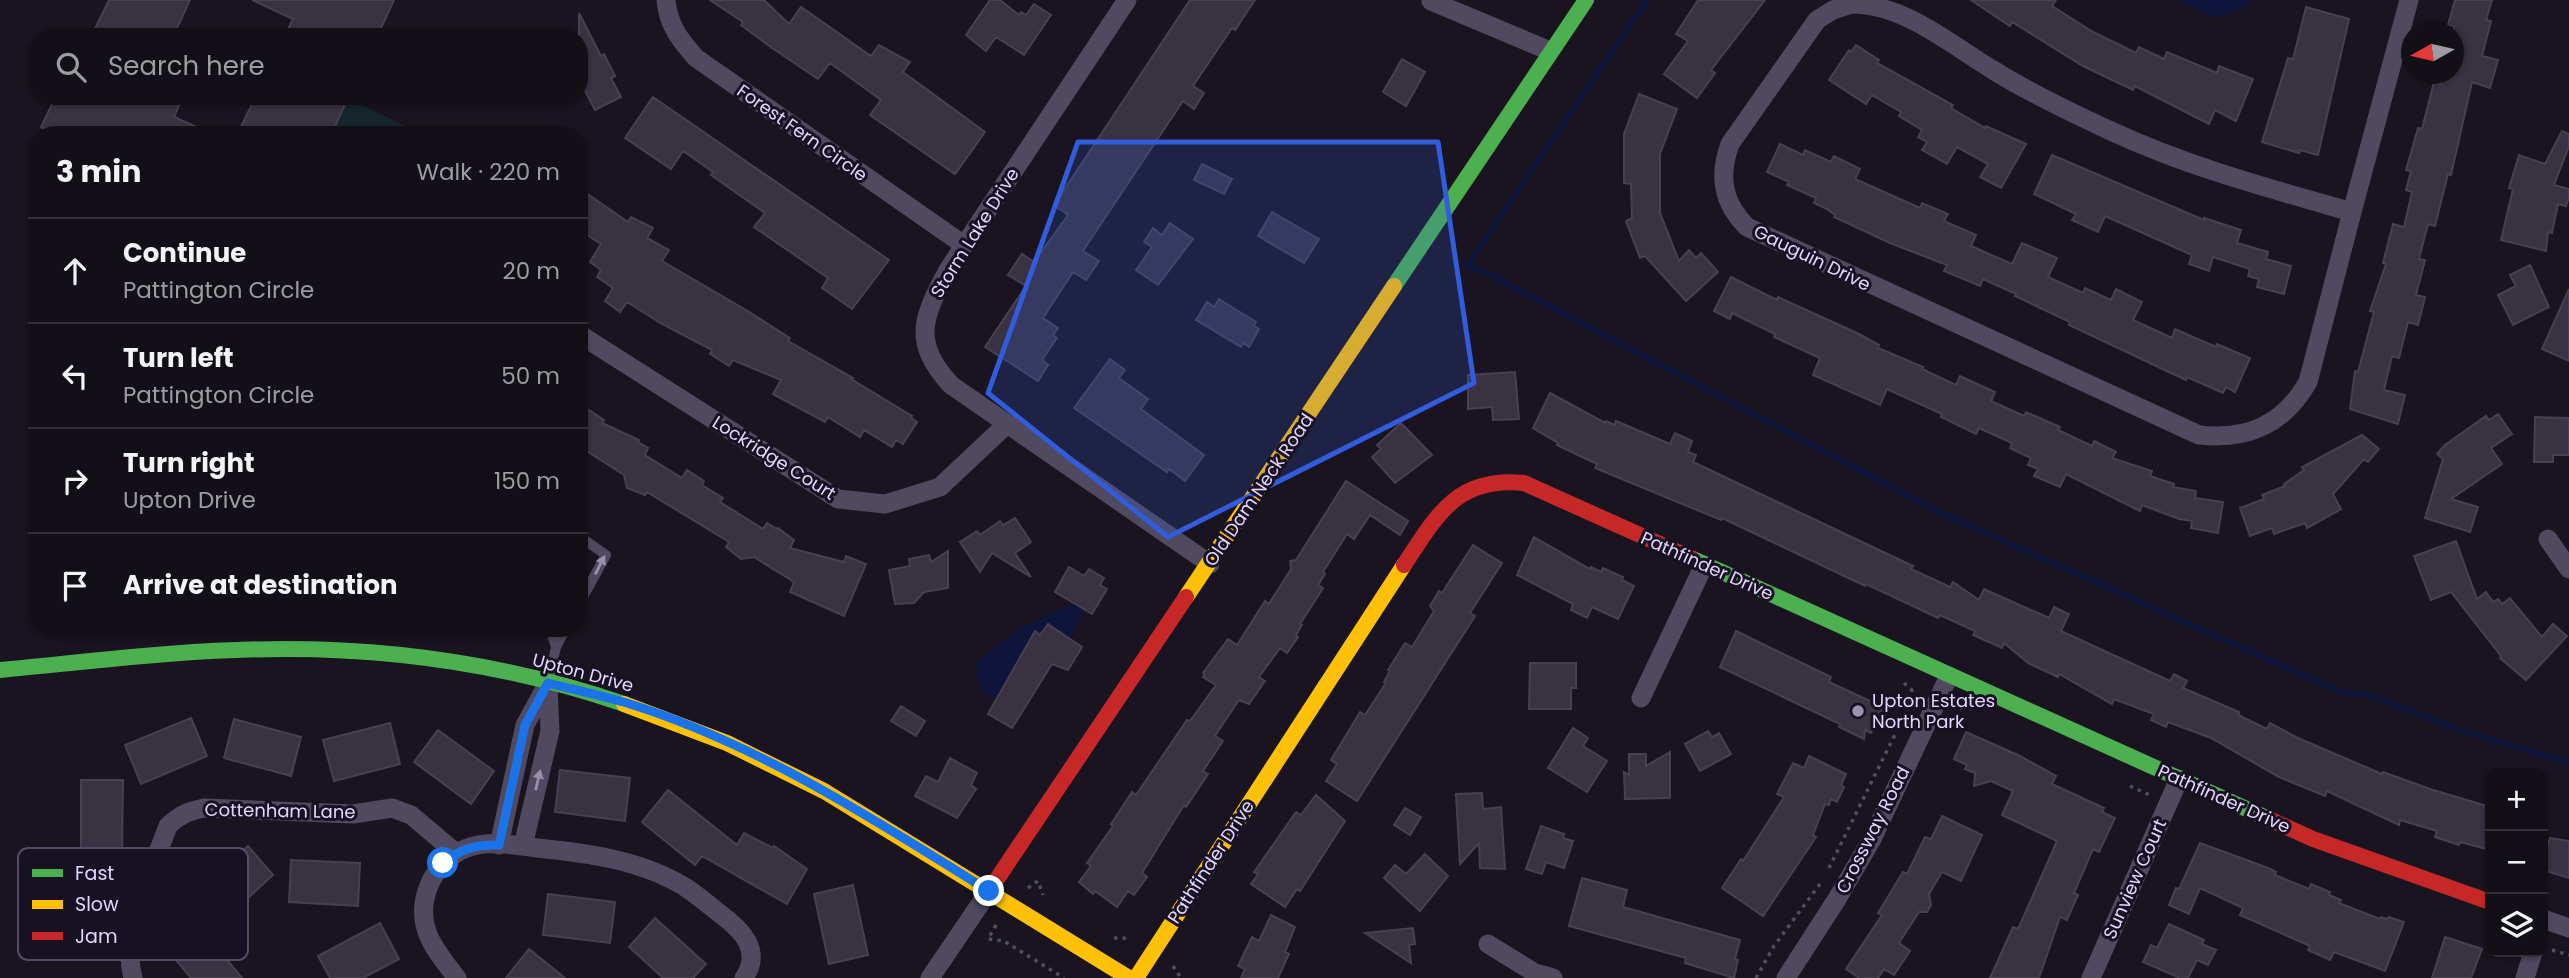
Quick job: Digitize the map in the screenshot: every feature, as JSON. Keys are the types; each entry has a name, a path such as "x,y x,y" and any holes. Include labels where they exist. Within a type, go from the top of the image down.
{"street":[{"name":"Forest Fern Circle","path":"666,0 670,22 679,39 696,58 964,245"},
{"name":"Storm Lake Drive","path":"1127,0 964,245 928,308 926,338 938,371 951,385 1210,564"},
{"name":"Old Dam Neck Road","path":"930,978 1586,0"},
{"name":"Gauguin Drive","path":"2352,212 2223,175 2121,135 1995,71 1953,43 1889,9 1871,4 1852,4 1833,10 1817,20 1730,145 1724,162 1723,180 1728,201 1737,217 1760,235 2199,435 2222,437 2244,434 2281,415 2298,398 2308,382 2409,0"},
{"path":"1431,1 1550,51"},
{"name":"Lockridge Court","path":"588,340 838,499 885,504 940,487 1007,424"},
{"name":"Pathfinder Drive","path":"1136,978 1428,528 1448,504 1466,489 1504,479 1524,482 2314,839 2485,900"},
{"path":"2548,539 2569,569"},
{"path":"1641,698 1704,565"},
{"name":"Upton Drive","path":"0,670 248,649 327,650 406,656 487,669 631,705 707,734 782,769 855,808 1129,978"},
{"name":"Crossway Road","path":"1786,978 1872,839 1949,676"},
{"path":"499,845 525,725 548,683"},
{"path":"523,846 550,731 548,683"},
{"name":"Sunview Court","path":"2091,978 2179,779"},
{"name":"Cottenham Lane","path":"160,848 168,826 176,818 189,811 204,808 353,814 392,808 411,815 456,853"},
{"path":"457,978 429,941 422,913 424,899 431,878 443,863 456,853 480,844 580,852 625,862 685,887 746,936 751,957 744,978"},
{"path":"2548,922 2569,928"},
{"path":"1488,944 1535,973 1553,978"},
{"path":"2525,978 2531,957"},
{"name":"Cottenham Lane","path":"130,960 133,978"}],"lane":[{"path":"588,542 606,555 588,588"},
{"path":"553,637 556,647"},
{"path":"548,683 556,647 561,637"}],"path":[{"path":"1912,690 1949,676"},
{"path":"1828,869 1912,700 1912,690 1902,681"},
{"path":"2130,786 2169,804"},
{"path":"1756,978 1774,946 1822,880"},
{"path":"1008,903 988,939 1004,941 1064,978"},
{"path":"2548,949 2569,955"}],"highlighted area":[{"path":"1078,142 1438,142 1474,383 1168,537 988,393"}],"shaded area":[{"path":"2176,0 2250,0 2247,6 2217,18"},
{"path":"345,105 362,105 405,126 335,126"},
{"path":"1076,602 1083,614 1064,654 1022,704 1003,705 979,690 976,662 1020,628"}],"building":[{"path":"109,0 190,0 177,28 95,28"},
{"path":"252,0 394,0 381,28 288,28 293,19"},
{"path":"710,0 764,0 789,24 801,7 871,56 879,45 910,62 903,72 985,132 955,174 870,115 881,100 830,63 818,79 772,48 741,25 743,22"},
{"path":"990,0 1000,0 1019,15 1021,12 1026,15 1034,4 1051,15 1024,55 996,37 986,51 966,35"},
{"path":"1190,0 1255,0 1235,30 1232,28 1193,86 1204,93 1194,109 1183,101 1083,251 1099,261 1086,280 1073,272 1043,318 1058,328 1053,335 1057,338 1042,360 1048,365 1038,381 985,347 1026,286 1008,275 1022,254 1034,262 1068,215 1054,205"},
{"path":"1698,0 1765,0 1711,70 1715,73 1697,98 1664,74 1688,41 1676,34"},
{"path":"1971,0 2056,0 2052,6 2093,32 2136,53 2139,47 2164,59 2167,52 2217,73 2219,66 2253,79 2236,121 2215,110 2209,124 2135,86 2133,90 2083,66 2012,22 2010,26"},
{"path":"2455,0 2492,0 2486,20 2491,21 2482,56 2498,60 2490,88 2472,82 2451,175 2448,174 2435,226 2428,224 2419,259 2425,260 2416,295 2425,297 2418,325 2408,322 2399,358 2392,356 2384,390 2405,395 2398,424 2350,409 2355,371 2358,372 2374,312 2370,311 2386,264 2383,263 2393,224 2404,227 2412,192 2406,190 2411,171 2406,170 2418,128 2422,129 2433,84 2464,84 2464,21 2449,21"},
{"path":"2306,7 2349,19 2318,155 2300,150 2299,153 2262,142 2288,58 2293,59"},
{"path":"579,13 587,28 579,28"},
{"path":"588,31 615,76 611,78 621,97 595,110 588,96"},
{"path":"1856,45 1879,60 1877,63 1953,105 1951,108 1985,128 1986,126 2026,144 2001,188 1980,177 1988,164 1957,147 1947,164 1922,150 1927,142 1918,137 1922,130 1899,116 1901,112 1872,95 1866,104 1829,80 1849,50 1851,52"},
{"path":"1402,59 1425,72 1406,106 1383,92"},
{"path":"1639,94 1677,109 1660,154 1660,213 1679,261 1689,250 1696,258 1701,253 1718,272 1686,301 1645,256 1640,258 1626,221 1632,218 1631,184 1624,183 1624,134"},
{"path":"653,97 889,260 852,309 822,288 828,278 754,227 765,213 711,175 713,172 683,151 671,169 625,138"},
{"path":"52,105 179,105 174,117 194,126 41,126"},
{"path":"252,105 345,105 335,126 241,126"},
{"path":"2562,131 2569,134 2569,146 2554,185 2569,189 2569,197 2566,206 2558,204 2552,233 2548,232 2546,251 2501,240 2513,189 2509,188 2519,155 2545,164"},
{"path":"1780,144 1803,155 1805,150 1831,162 1834,156 1860,169 1855,179 1920,208 1922,203 1948,214 1944,221 1976,235 1971,246 2012,264 2022,243 2057,258 2048,277 2083,293 2085,288 2111,300 2116,289 2142,302 2133,320 2172,338 2175,329 2250,358 2235,392 2226,387 2223,393 2187,377 2186,380 2069,325 2070,322 2015,296 2016,294 1983,279 1980,286 1944,271 1947,265 1834,217 1827,209 1814,203 1816,198 1787,185 1789,182 1767,172"},
{"path":"2052,155 2204,220 2241,230 2237,243 2268,252 2266,259 2291,266 2284,294 2257,287 2259,279 2248,276 2250,269 2213,257 2209,271 2189,264 2192,255 2105,216 2098,232 2072,220 2076,214 2034,194"},
{"path":"1202,164 1232,179 1224,194 1194,180"},
{"path":"588,194 628,222 631,217 653,228 647,238 669,250 662,261 746,310 790,338 788,341 853,378 851,379 912,416 917,422 903,444 896,440 892,447 864,430 860,437 828,417 825,422 773,394 781,380 733,360 729,366 710,354 712,350 627,302 620,312 605,301 613,288 597,277 601,270 590,262 601,244 588,236"},
{"path":"1272,212 1319,239 1304,263 1258,236"},
{"path":"1170,223 1193,239 1158,285 1136,270 1152,247 1144,242 1153,228 1162,235"},
{"path":"2530,265 2549,307 2513,325 2498,295 2516,286 2510,275"},
{"path":"1731,277 1777,300 1778,297 1859,334 1879,345 1878,348 1923,367 1922,369 1956,385 1960,376 1995,392 1991,401 2024,416 2026,412 2060,427 2058,430 2092,446 2094,441 2116,452 2112,458 2152,471 2150,476 2174,484 2173,487 2196,491 2195,498 2223,502 2218,533 2191,528 2192,521 2142,505 2140,511 2066,474 2060,487 2034,476 2038,469 2028,465 2031,458 2010,448 2012,443 1979,428 1976,434 1941,417 1942,414 1887,389 1880,405 1813,375 1820,358 1774,337 1775,334 1732,313 1730,319 1714,311"},
{"path":"2569,289 2569,361 2542,349"},
{"path":"1219,299 1256,322 1254,326 1259,329 1249,347 1243,343 1241,347 1196,320 1207,302 1214,307"},
{"path":"1110,359 1125,370 1119,378 1148,399 1141,409 1204,455 1185,481 1169,469 1167,472 1074,408"},
{"path":"1515,372 1519,419 1493,420 1492,407 1468,409 1468,375"},
{"path":"1550,393 1605,423 1606,421 1615,425 1616,421 1670,444 1675,433 1692,441 1688,452 1696,455 1693,462 1913,566 1911,569 1950,587 1953,582 1979,600 1984,589 2049,618 2054,607 2069,614 2061,631 2170,681 2174,674 2187,681 2183,688 2239,712 2238,715 2267,729 2270,723 2382,774 2383,772 2485,806 2485,849 2460,842 2459,845 2435,837 2437,831 2400,820 2399,825 2327,791 2325,796 2279,777 2211,738 2168,722 2166,727 2151,720 2154,714 2114,699 2112,704 2059,674 2058,677 2028,663 2004,643 2002,648 1973,635 1975,631 1940,615 1938,618 1866,584 1865,586 1722,518 1721,520 1595,468 1597,464 1557,445 1558,443 1533,428"},
{"path":"588,409 604,420 602,423 639,440 638,442 648,448 645,455 682,478 687,470 704,481 702,485 723,498 720,502 763,529 767,523 778,528 794,540 790,548 844,562 846,556 866,564 844,616 790,592 794,582 754,557 741,559 726,547 729,542 647,492 645,495 627,488 624,475 588,452"},
{"path":"2498,414 2512,434 2491,448 2502,464 2451,499 2478,507 2470,532 2425,518 2443,459 2437,454 2445,445 2486,416 2489,420"},
{"path":"2535,417 2569,418 2569,455 2553,455 2553,462 2534,462"},
{"path":"1401,423 1432,455 1395,483 1372,457 1381,449 1377,445"},
{"path":"2362,435 2379,449 2368,462 2364,459 2333,494 2341,509 2307,528 2305,523 2274,534 2272,528 2250,536 2240,508 2264,499 2262,495 2285,486 2284,484 2304,470 2302,467"},
{"path":"1346,481 1408,521 1400,535 1370,515 1354,539 1347,534 1323,572 1325,574 1318,585 1323,588 1300,624 1302,625 1296,635 1298,637 1287,653 1280,648 1259,677 1265,681 1249,704 1239,700 1215,736 1223,741 1203,771 1208,774 1186,807 1184,805 1142,873 1147,877 1134,895 1128,891 1117,907 1095,891 1093,894 1079,882 1091,866 1087,863 1113,826 1111,824 1132,792 1136,795 1187,720 1190,721 1216,685 1203,677 1203,673 1228,639 1237,645 1265,601 1269,604 1291,569 1290,561 1296,560"},
{"path":"1015,518 1031,542 1015,553 1031,577 992,553 980,572 960,542 977,531 980,535 1000,521 1003,525"},
{"path":"1534,537 1590,569 1591,567 1601,572 1603,568 1623,577 1622,580 1634,586 1618,619 1592,607 1587,618 1571,610 1573,604 1517,575"},
{"path":"2456,541 2477,599 2486,592 2493,602 2498,599 2502,604 2510,598 2542,637 2553,624 2567,636 2526,680 2500,658 2451,592 2431,600 2414,556"},
{"path":"1473,545 1502,563 1470,613 1475,616 1357,801 1326,781 1337,764 1331,760 1360,712 1365,715 1386,683 1384,682 1390,671 1388,670 1405,643 1412,647 1434,611 1430,606 1439,591 1442,593"},
{"path":"948,551 948,588 924,592 914,603 895,604 889,570 910,566 909,559 929,555 931,562"},
{"path":"1069,567 1084,576 1089,569 1104,578 1100,585 1107,589 1092,614 1055,592"},
{"path":"1048,624 1082,647 1068,670 1052,664 1012,728 988,714 1035,631 1040,635"},
{"path":"1736,631 1831,677 1829,682 1883,707 1871,733 1865,730 1864,739 1839,727 1840,724 1720,667"},
{"path":"1530,663 1576,663 1576,688 1571,688 1571,709 1529,709"},
{"path":"901,706 925,721 916,736 891,721"},
{"path":"191,718 207,756 141,784 125,745"},
{"path":"234,719 301,737 291,776 224,758"},
{"path":"390,723 400,764 334,781 323,740"},
{"path":"1573,728 1588,738 1583,746 1607,761 1587,792 1548,768"},
{"path":"438,730 494,771 471,804 414,762"},
{"path":"1708,731 1712,737 1719,733 1731,754 1700,771 1685,744"},
{"path":"1966,732 2020,756 2056,776 2052,784 2104,808 2102,812 2115,818 2099,852 2093,849 2074,893 2078,895 2067,920 2060,917 2039,978 1990,978 2013,927 2018,929 2057,841 2002,815 2013,791 1991,781 1974,786 1975,773 1965,769 1967,765 1954,759"},
{"path":"1670,752 1670,798 1625,799 1624,772 1629,775 1629,754 1646,754 1646,766"},
{"path":"1809,756 1846,774 1841,785 1844,787 1837,802 1831,799 1829,805 1825,804 1813,835 1816,837 1763,916 1722,888 1741,859 1743,861 1784,797 1777,794 1793,763 1804,768"},
{"path":"950,758 977,773 971,785 976,789 957,818 915,796 926,776 938,782"},
{"path":"560,770 630,778 625,821 555,812"},
{"path":"81,780 123,780 122,848 81,848"},
{"path":"668,790 737,845 744,833 773,848 774,846 807,869 787,904 702,856 695,865 642,822"},
{"path":"1482,793 1483,809 1501,807 1505,869 1480,868 1479,843 1460,864 1456,794"},
{"path":"1316,795 1345,821 1300,891 1297,889 1285,907 1251,884 1258,874 1254,872 1296,812 1301,815"},
{"path":"1405,808 1421,817 1410,835 1394,825"},
{"path":"1942,816 1982,835 1961,881 1942,872 1929,894 1931,905 1927,912 1919,912 1899,943 1910,951 1894,975 1884,969 1878,978 1859,978 1846,969 1882,915 1878,913 1903,872 1907,874 1925,837 1931,839"},
{"path":"1541,826 1564,834 1563,838 1573,841 1564,868 1546,862 1542,874 1526,869"},
{"path":"2550,838 2569,841 2569,878 2548,872"},
{"path":"2200,843 2268,868 2276,872 2275,875 2309,889 2311,884 2330,892 2329,895 2341,900 2339,903 2380,919 2389,917 2404,922 2385,971 2334,952 2330,960 2308,950 2310,946 2240,915 2243,908 2200,888 2189,914 2169,905"},
{"path":"248,846 273,875 248,898 248,848 246,848"},
{"path":"1425,854 1448,876 1420,911 1384,878 1395,865 1406,874"},
{"path":"291,860 360,863 358,906 289,902"},
{"path":"1582,878 1627,890 1623,907 1740,940 1734,978 1685,963 1686,958 1569,926"},
{"path":"853,885 868,955 829,964 814,894"},
{"path":"548,894 615,902 610,943 543,935"},
{"path":"1271,915 1295,927 1285,952 1289,954 1278,978 1241,978 1245,969 1238,966 1252,937 1259,941"},
{"path":"655,918 706,964 693,978 663,978 629,947"},
{"path":"380,923 399,959 363,978 330,978 318,956"},
{"path":"2169,924 2204,940 2202,944 2216,950 2208,965 2197,960 2188,978 2180,978 2143,962 2151,945 2157,948"},
{"path":"1413,928 1415,944 1409,945 1411,963 1365,933"},
{"path":"2445,937 2482,949 2471,978 2432,978"},
{"path":"529,949 565,978 506,978"},
{"path":"176,960 227,960 242,978 191,978"}],"waterway":[{"path":"1647,0 1467,266 1483,271 1939,512 2341,692 2366,694 2457,729 2569,763"}],"traffic: fast":[{"path":"1394,286 1586,0"},
{"path":"1691,558 2271,820"},
{"path":"0,670 214,651 285,649 371,652 499,670 624,704"}],"traffic: slow":[{"path":"1186,597 1394,286"},
{"path":"1136,978 1404,565"},
{"path":"624,704 727,743 824,791 1129,978"}],"traffic: jam":[{"path":"1404,565 1427,530 1451,503 1465,493 1501,482 1524,483 1691,558"},
{"path":"989,891 1186,597"},
{"path":"2271,820 2313,839 2485,900"}],"place":[{"name":"Upton Estates North Park","path":"1858,711"}],"route":[{"path":"443,863 461,850 480,844 499,845 525,725 548,683 631,705 707,734 782,769 855,808 989,891"}]}
